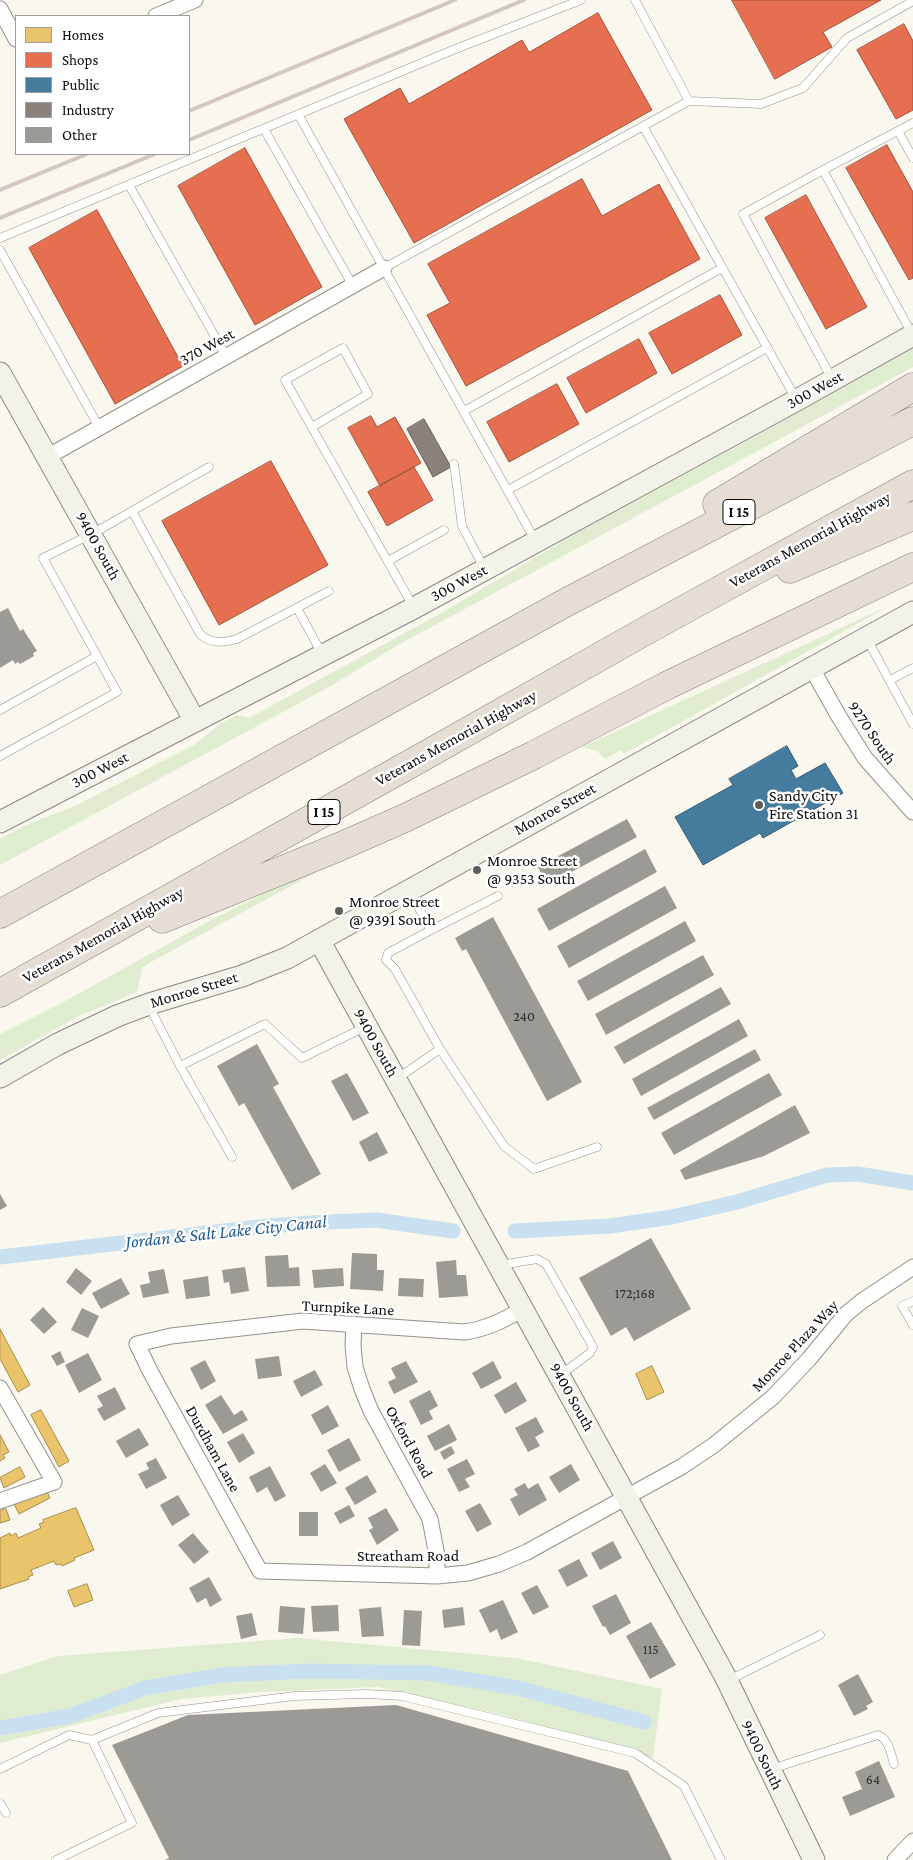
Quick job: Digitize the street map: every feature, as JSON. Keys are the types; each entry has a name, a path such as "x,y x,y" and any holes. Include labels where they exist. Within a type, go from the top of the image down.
{"highway":[{"path":"565,603 697,516 913,387"},
{"name":"I 15","path":"0,914 565,603 913,421"},
{"name":"Veterans Memorial Highway","path":"0,993 647,630 913,484"},
{"path":"647,630 913,516"},
{"path":"0,993 129,933 331,851 405,818 534,755 666,686 913,567"}],"street":[{"path":"158,15 195,0"},
{"path":"0,8 15,37"},
{"name":"370 West","path":"47,457 384,268"},
{"name":"300 West","path":"0,822 414,608 913,335"},
{"name":"9400 South","path":"0,373 92,534 195,721"},
{"name":"Monroe Street","path":"0,1077 86,1029 148,1004 242,976 287,958 913,612"},
{"name":"9270 South","path":"811,667 865,758 913,812"},
{"name":"9400 South","path":"319,940 627,1496 727,1681 814,1860"},
{"name":"Monroe Plaza Way","path":"627,1496 681,1467 746,1421 792,1378 846,1314 913,1267"},
{"name":"Turnpike Lane","path":"137,1344 171,1336 303,1321 464,1332 481,1330 498,1324 523,1309"},
{"name":"Oxford Road","path":"354,1324 354,1367 372,1411 430,1519 434,1537 437,1576"},
{"name":"Durdham Lane","path":"137,1344 154,1380 260,1571"},
{"path":"0,1388 54,1482 0,1502"},
{"name":"Streatham Road","path":"260,1571 437,1576 468,1573 498,1564 526,1552 627,1496"},
{"path":"895,1860 913,1840"}],"lane":[{"path":"0,238 453,50 581,0"},
{"path":"635,0 689,102"},
{"path":"384,268 689,102 760,104 803,88 847,38 913,1"},
{"path":"298,114 536,542"},
{"path":"833,380 742,214 913,123"},
{"path":"643,126 797,400"},
{"path":"264,129 353,286"},
{"path":"898,131 913,158"},
{"path":"823,170 913,335"},
{"path":"129,185 226,356"},
{"path":"0,250 99,427"},
{"path":"464,411 722,268"},
{"path":"312,427 368,394 342,348 285,380 414,608"},
{"path":"508,490 767,348"},
{"path":"454,464 462,526 485,569"},
{"path":"0,756 117,692 44,558 92,534 209,467"},
{"path":"132,511 200,634 207,640 227,642 237,640 329,591"},
{"path":"388,561 444,530"},
{"path":"297,608 323,656"},
{"path":"866,637 913,724"},
{"path":"0,710 97,656"},
{"path":"890,680 913,668"},
{"path":"409,891 430,930"},
{"path":"498,896 388,953 386,960 395,969 440,1049 504,1146 534,1169 597,1147"},
{"path":"148,1004 180,1066 232,1157"},
{"path":"180,1066 265,1024 302,1058 366,1026"},
{"path":"396,1080 440,1049"},
{"path":"499,1265 537,1259 546,1264 593,1347 590,1353 560,1375"},
{"path":"913,1300 902,1306 913,1325"},
{"path":"727,1681 820,1635"},
{"path":"0,1769 69,1735 92,1740 158,1713 295,1696 367,1694 402,1696 635,1753 684,1786 721,1860"},
{"path":"769,1770 878,1735 886,1741 894,1764"},
{"path":"56,1860 132,1823 92,1740"},
{"path":"0,1803 6,1813"}],"green space":[{"path":"913,349 913,367 398,645 329,687 0,865 0,839 26,825 77,805 194,745 221,723 237,715 249,718 443,612 580,531"},
{"path":"882,609 624,754 621,750 605,759 597,751 582,747"},
{"path":"313,869 315,873 149,963 142,968 137,992 79,1016 0,1060 0,1034 73,997 209,921"},
{"path":"298,1638 516,1658 662,1689 653,1758 502,1715 377,1687 263,1692 181,1699 0,1743 0,1675 58,1656"}],"building: Homes":[{"path":"0,1329 30,1385 18,1392 0,1359"},
{"path":"652,1366 664,1392 647,1400 636,1374"},
{"path":"41,1410 69,1461 59,1467 31,1415"},
{"path":"0,1435 9,1452 3,1455 5,1458 0,1461"},
{"path":"20,1467 25,1477 4,1488 0,1478"},
{"path":"45,1487 50,1498 19,1514 14,1504"},
{"path":"76,1508 94,1550 74,1558 75,1560 62,1566 61,1564 56,1565 54,1561 31,1570 33,1575 28,1577 29,1579 0,1589 0,1538 10,1533 11,1536 16,1533 18,1538 41,1528 39,1524 44,1522 43,1520"},
{"path":"6,1509 10,1520 0,1523 0,1511"},
{"path":"87,1584 93,1600 74,1607 68,1591"}],"building: Shops":[{"path":"732,0 881,0 823,32 832,47 775,79"},
{"path":"598,13 652,110 414,243 344,119 400,88 409,104 522,40 529,52"},
{"path":"904,24 913,41 913,110 896,119 857,50"},
{"path":"887,145 913,192 913,278 909,280 846,168"},
{"path":"245,148 322,287 255,325 178,186"},
{"path":"582,179 602,216 659,184 700,259 466,386 427,315 450,303 428,264"},
{"path":"806,195 867,307 826,329 765,218"},
{"path":"97,210 183,366 115,404 29,248"},
{"path":"720,295 742,335 672,374 649,333"},
{"path":"639,339 657,373 586,413 567,378"},
{"path":"557,384 579,424 509,462 487,422"},
{"path":"371,416 377,427 395,417 421,463 380,486 348,428"},
{"path":"271,461 328,565 219,625 162,521"},
{"path":"414,467 433,500 387,526 368,492"}],"building: Public":[{"name":"Sandy City Fire Station 31","path":"787,746 798,766 791,770 796,779 825,763 843,793 763,838 760,833 703,865 675,817 733,785 729,779"}],"building: Industry":[{"path":"424,419 451,467 433,477 407,429"}],"building: Other":[{"path":"8,608 20,631 23,629 37,651 33,653 34,656 20,664 18,662 15,664 13,660 0,668 0,612"},
{"path":"627,819 637,837 547,885 538,867"},
{"path":"645,849 657,872 549,931 537,909"},
{"path":"665,886 677,908 569,968 557,946"},
{"path":"493,917 582,1082 547,1101 466,949 462,951 455,938"},
{"path":"685,921 696,941 588,1001 577,981"},
{"path":"703,955 714,975 606,1035 595,1014"},
{"path":"721,987 731,1004 624,1064 614,1047"},
{"path":"739,1019 748,1036 641,1096 632,1079"},
{"path":"257,1044 279,1084 273,1087 321,1174 292,1190 244,1103 239,1106 217,1066"},
{"path":"755,1049 761,1060 654,1120 647,1108"},
{"path":"347,1073 369,1113 353,1121 331,1081"},
{"path":"769,1073 782,1095 674,1155 661,1133"},
{"path":"795,1105 810,1133 764,1156 685,1180 680,1170"},
{"path":"377,1132 388,1153 369,1162 359,1142"},
{"path":"0,1194 7,1206 0,1210"},
{"path":"651,1238 691,1309 634,1341 626,1327 611,1336 579,1278"},
{"path":"352,1253 377,1254 377,1270 384,1270 383,1291 350,1289"},
{"path":"288,1255 289,1268 299,1267 300,1286 267,1287 265,1256"},
{"path":"456,1260 457,1275 466,1275 468,1296 439,1298 436,1262"},
{"path":"245,1267 249,1291 231,1294 229,1282 224,1283 222,1270"},
{"path":"76,1268 92,1281 81,1295 66,1282"},
{"path":"343,1268 344,1286 314,1288 312,1270"},
{"path":"164,1269 169,1293 143,1298 140,1285 150,1283 148,1272"},
{"path":"208,1276 210,1296 186,1299 183,1280"},
{"path":"121,1278 130,1294 101,1309 92,1293"},
{"path":"399,1278 424,1279 423,1297 398,1296"},
{"path":"43,1307 57,1322 44,1334 30,1320"},
{"path":"82,1308 99,1316 88,1338 71,1330"},
{"path":"60,1351 65,1362 57,1366 51,1356"},
{"path":"88,1353 102,1380 79,1393 65,1365"},
{"path":"279,1356 282,1376 258,1379 255,1359"},
{"path":"205,1360 216,1381 201,1390 190,1368"},
{"path":"406,1361 418,1382 394,1394 388,1382 396,1378 391,1368"},
{"path":"493,1361 502,1378 481,1389 472,1373"},
{"path":"315,1370 323,1385 301,1397 293,1381"},
{"path":"516,1382 527,1401 505,1414 494,1395"},
{"path":"115,1387 126,1409 104,1421 97,1409 103,1406 97,1396"},
{"path":"430,1390 438,1406 429,1411 433,1419 421,1425 409,1401"},
{"path":"221,1395 234,1415 242,1410 248,1420 223,1434 205,1405"},
{"path":"328,1405 339,1426 322,1435 311,1415"},
{"path":"536,1417 544,1432 535,1437 540,1446 528,1452 515,1428"},
{"path":"449,1424 457,1440 435,1451 427,1436"},
{"path":"139,1428 149,1445 126,1458 116,1441"},
{"path":"243,1433 255,1453 239,1463 227,1442"},
{"path":"349,1438 361,1460 339,1472 327,1450"},
{"path":"451,1446 455,1453 444,1460 440,1452"},
{"path":"156,1458 167,1478 146,1489 138,1474 149,1469 146,1463"},
{"path":"467,1459 475,1474 465,1479 470,1487 459,1492 447,1469"},
{"path":"325,1464 337,1483 321,1492 310,1473"},
{"path":"571,1464 580,1480 559,1493 549,1477"},
{"path":"270,1466 286,1496 275,1502 267,1487 257,1493 249,1477"},
{"path":"367,1475 377,1492 355,1505 345,1488"},
{"path":"525,1483 528,1489 538,1483 547,1500 519,1516 510,1499 518,1495 514,1489"},
{"path":"178,1495 190,1515 172,1526 160,1505"},
{"path":"480,1503 492,1524 477,1532 465,1511"},
{"path":"349,1505 355,1516 340,1524 334,1513"},
{"path":"386,1508 399,1530 377,1545 369,1530 373,1528 368,1518"},
{"path":"299,1512 318,1512 318,1536 299,1536"},
{"path":"193,1533 209,1552 194,1564 178,1545"},
{"path":"613,1541 622,1558 600,1570 591,1553"},
{"path":"579,1559 588,1576 567,1587 558,1570"},
{"path":"209,1577 222,1600 210,1607 206,1598 197,1603 189,1588"},
{"path":"537,1585 549,1607 533,1615 521,1593"},
{"path":"616,1594 631,1623 610,1635 605,1626 603,1627 592,1606"},
{"path":"503,1600 518,1632 501,1640 497,1629 490,1633 479,1610"},
{"path":"338,1605 339,1631 313,1632 311,1606"},
{"path":"280,1606 305,1608 303,1634 278,1632"},
{"path":"381,1607 384,1636 362,1637 359,1609"},
{"path":"463,1607 465,1625 444,1628 442,1610"},
{"path":"404,1610 422,1611 420,1646 402,1645"},
{"path":"252,1613 257,1635 241,1639 236,1616"},
{"path":"651,1622 676,1665 650,1679 626,1636"},
{"path":"858,1674 873,1702 866,1706 868,1709 854,1716 838,1685"},
{"path":"396,1705 628,1771 672,1860 165,1860 169,1858 112,1745 188,1715"},
{"path":"879,1761 895,1797 850,1816 842,1797 862,1789 855,1772"}],"waterway":[{"name":"Jordan & Salt Lake City Canal","path":"515,1231 610,1226 672,1217 737,1202 827,1175 858,1174 913,1183"},
{"name":"Jordan & Salt Lake City Canal","path":"0,1257 267,1226 328,1222 376,1220 453,1231"},
{"path":"0,1728 70,1716 145,1688 222,1675 309,1671 428,1673 518,1688 644,1722"}],"railway":[{"path":"190,111 455,0"},
{"path":"190,140 524,0"},
{"path":"0,190 85,155"},
{"path":"0,218 153,155"}],"place":[{"name":"Sandy City Fire Station 31","path":"759,805"},
{"name":"Monroe Street @ 9353 South","path":"477,870"},
{"name":"Monroe Street @ 9391 South","path":"339,911"}]}
